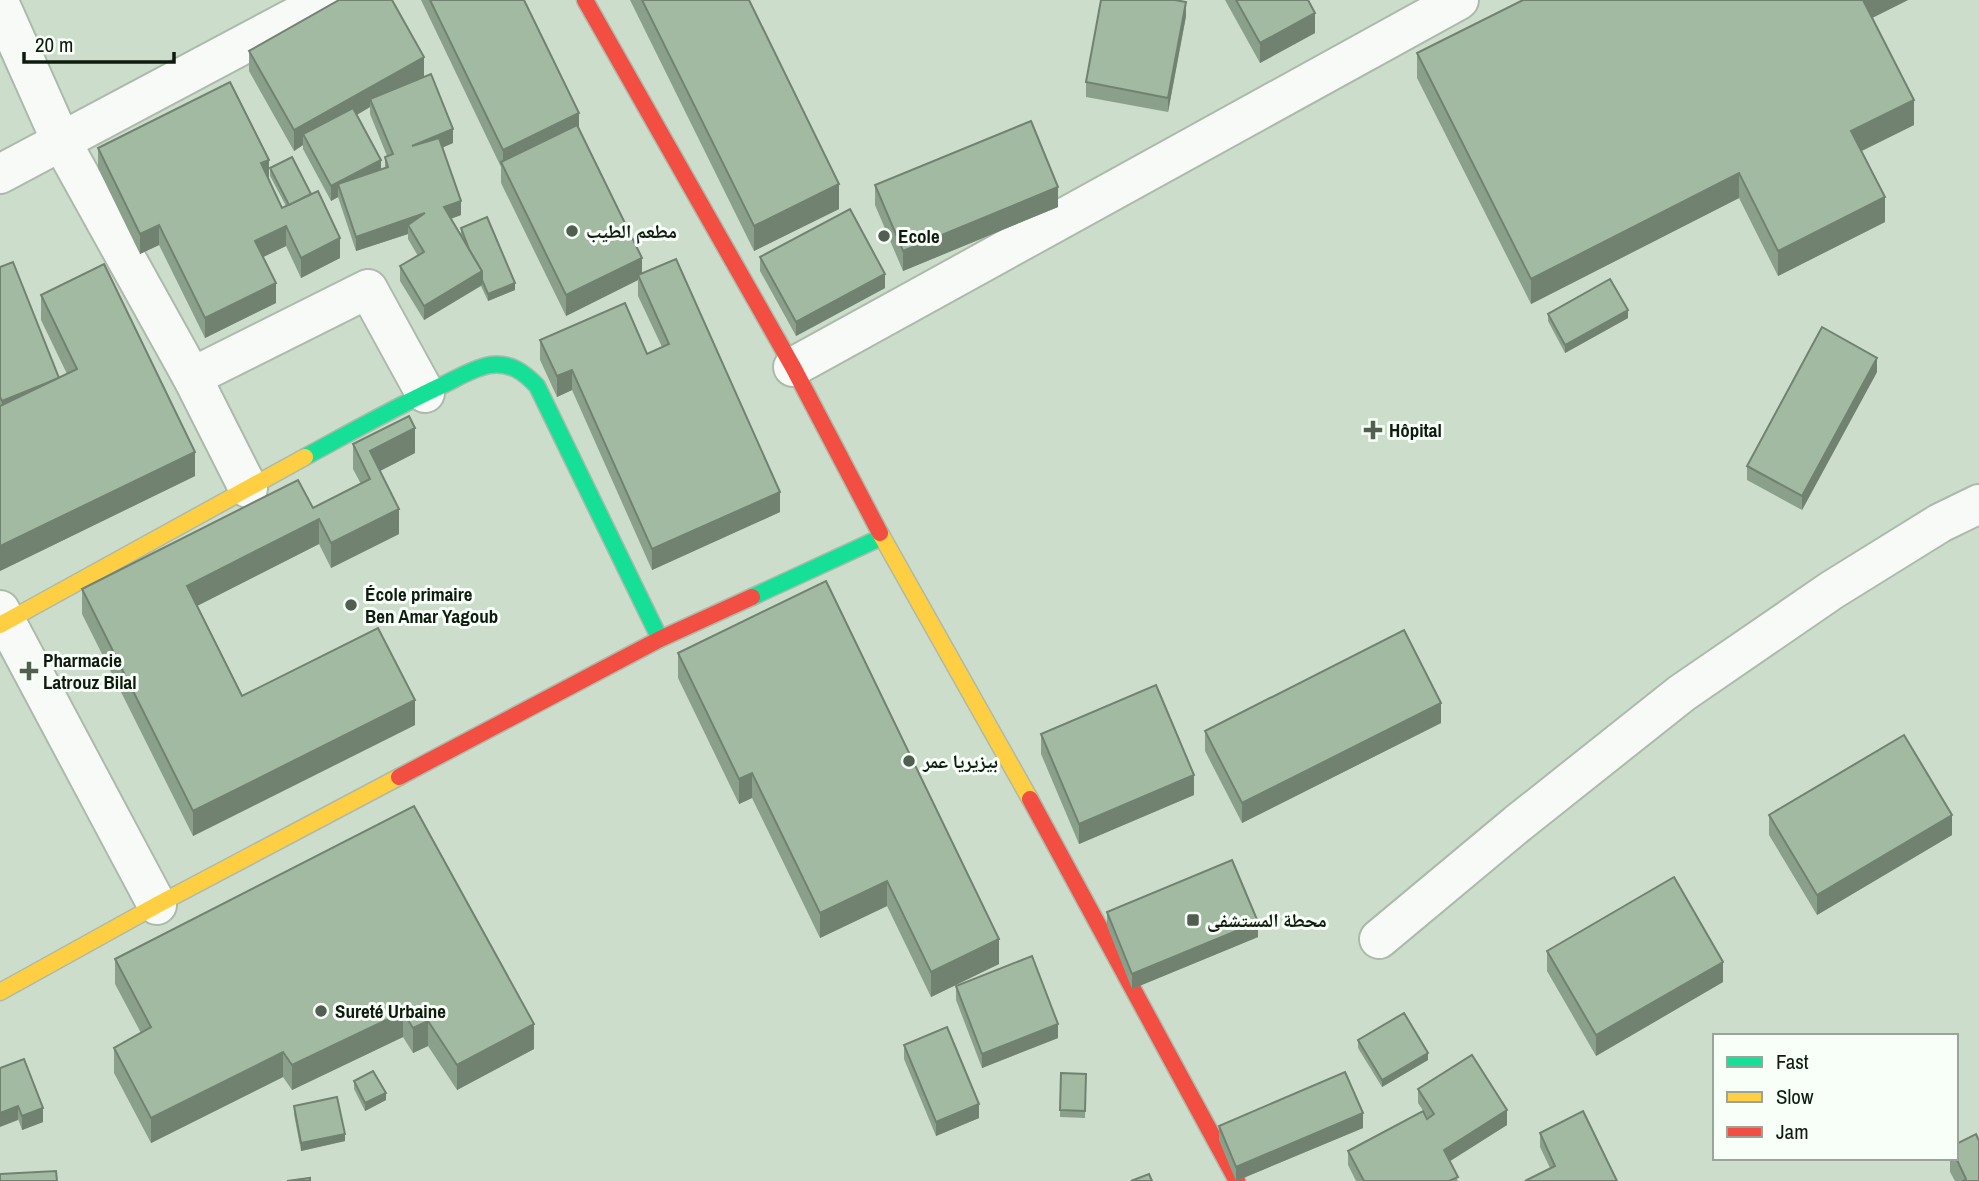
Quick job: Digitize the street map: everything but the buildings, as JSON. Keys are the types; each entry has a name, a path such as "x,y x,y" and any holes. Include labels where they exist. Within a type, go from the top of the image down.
{"street":[{"path":"0,174 327,0"},
{"path":"585,0 793,367 882,537 1024,788 1237,1181"},
{"path":"793,367 1403,13 1460,0"},
{"path":"0,4 61,141 192,377 248,488"},
{"path":"192,377 368,289 425,393"},
{"path":"157,905 2,619 425,393 478,368 491,365 504,365 528,376 537,386 660,639"},
{"path":"1379,939 1517,824 1682,694 1832,590 1940,523 1979,505"},
{"path":"0,992 157,905 660,639 882,537"}],"traffic: fast":[{"path":"305,457 472,370 497,364 516,369 537,386 660,639"},
{"path":"752,597 882,537"}],"traffic: slow":[{"path":"0,625 305,457"},
{"path":"880,533 1030,799"},
{"path":"0,992 157,905 399,777"}],"traffic: jam":[{"path":"585,0 793,367 880,533"},
{"path":"399,777 660,639 752,597"},
{"path":"1030,799 1237,1181"}],"place":[{"name":"مطعم الطيب","path":"572,231"},
{"name":"Ecole","path":"884,236"},
{"name":"Hôpital","path":"1373,430"},
{"name":"École primaire Ben Amar Yagoub","path":"351,605"},
{"name":"Pharmacie Latrouz Bilal","path":"29,671"},
{"name":"بيزيريا عمر","path":"909,761"},
{"name":"محطة المستشفى","path":"1193,920"},
{"name":"Sureté Urbaine","path":"321,1011"}]}
